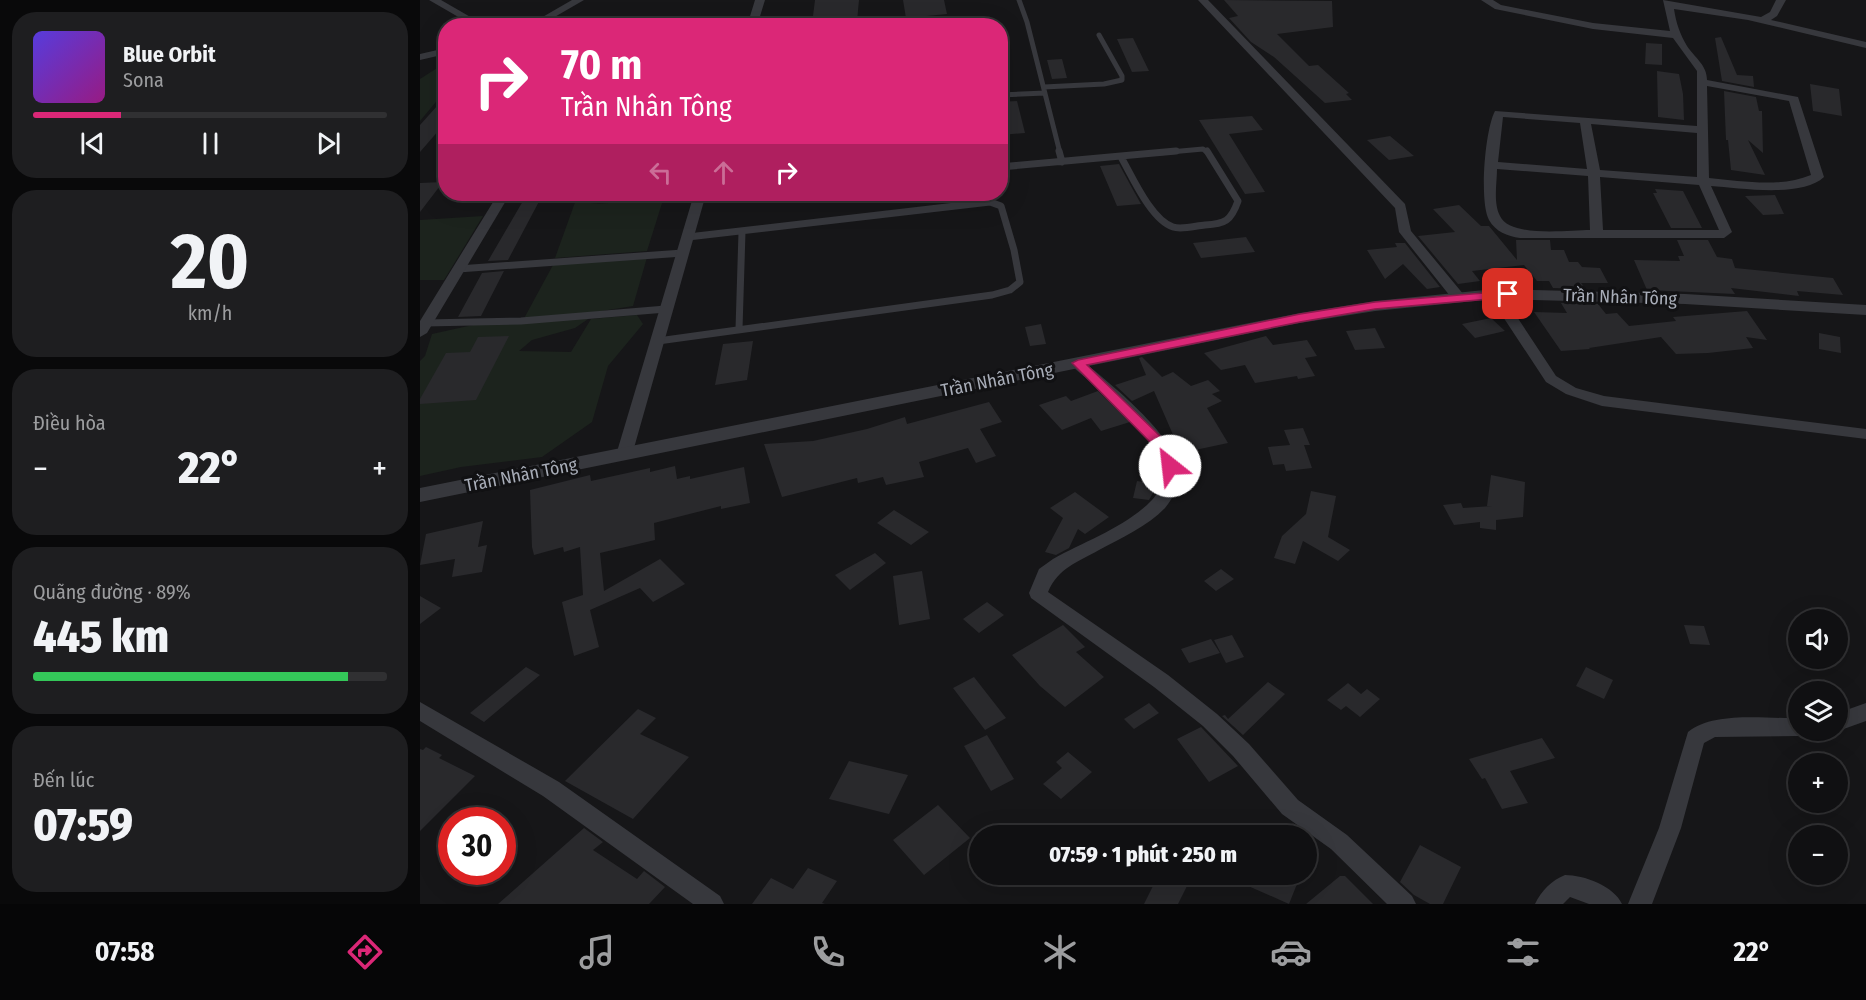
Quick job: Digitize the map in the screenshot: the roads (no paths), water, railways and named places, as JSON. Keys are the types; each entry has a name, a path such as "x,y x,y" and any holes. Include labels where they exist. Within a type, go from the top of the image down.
{"street":[{"path":"434,0 467,18"},
{"path":"546,18 579,0"},
{"path":"754,18 760,0"},
{"path":"1203,0 1401,207 1405,232 1459,298"},
{"path":"1486,0 1498,7 1593,26 1676,35"},
{"path":"1762,20 1772,16 1781,0"},
{"path":"1701,130 1499,113 1495,120 1489,206 1495,221 1502,229 1520,234 1724,234 1726,228 1703,181 1702,71 1672,27 1668,2 1762,20 1866,45"},
{"path":"420,57 438,53"},
{"path":"1493,165 1781,186 1800,184 1818,177 1794,99 1702,82"},
{"path":"1585,120 1594,172 1597,233"},
{"path":"423,328 500,201"},
{"path":"624,455 698,201"},
{"path":"1495,294 1551,379 1571,391 1602,401 1866,434"},
{"name":"Trần Nhân Tông","path":"420,495 1300,318 1375,306 1495,294 1685,299 1866,310"},
{"path":"1078,363 1156,440 1170,466 1171,479 1166,495 1153,509 1059,564 1046,574 1038,593 1161,681 1210,720 1241,750 1290,807 1339,842 1404,904"},
{"path":"420,711 551,789 712,904"},
{"path":"1848,718 1866,712"},
{"path":"1640,904 1670,828 1695,738 1704,731 1715,728 1788,727"},
{"path":"1547,904 1565,886 1576,885 1610,904"}],"lane":[{"path":"1019,0 1027,22 1062,162"},
{"path":"1008,94 1122,80 1122,76 1099,35"},
{"path":"1008,166 1198,148 1208,151 1236,198 1233,216 1229,221 1220,224 1180,228 1168,226 1157,216 1121,157"},
{"path":"658,341 992,295 1010,290 1020,282 1014,250 1000,206 996,203 976,203 688,237"},
{"path":"739,329 742,232"},
{"path":"458,269 683,253"},
{"path":"423,328 666,309"}]}
